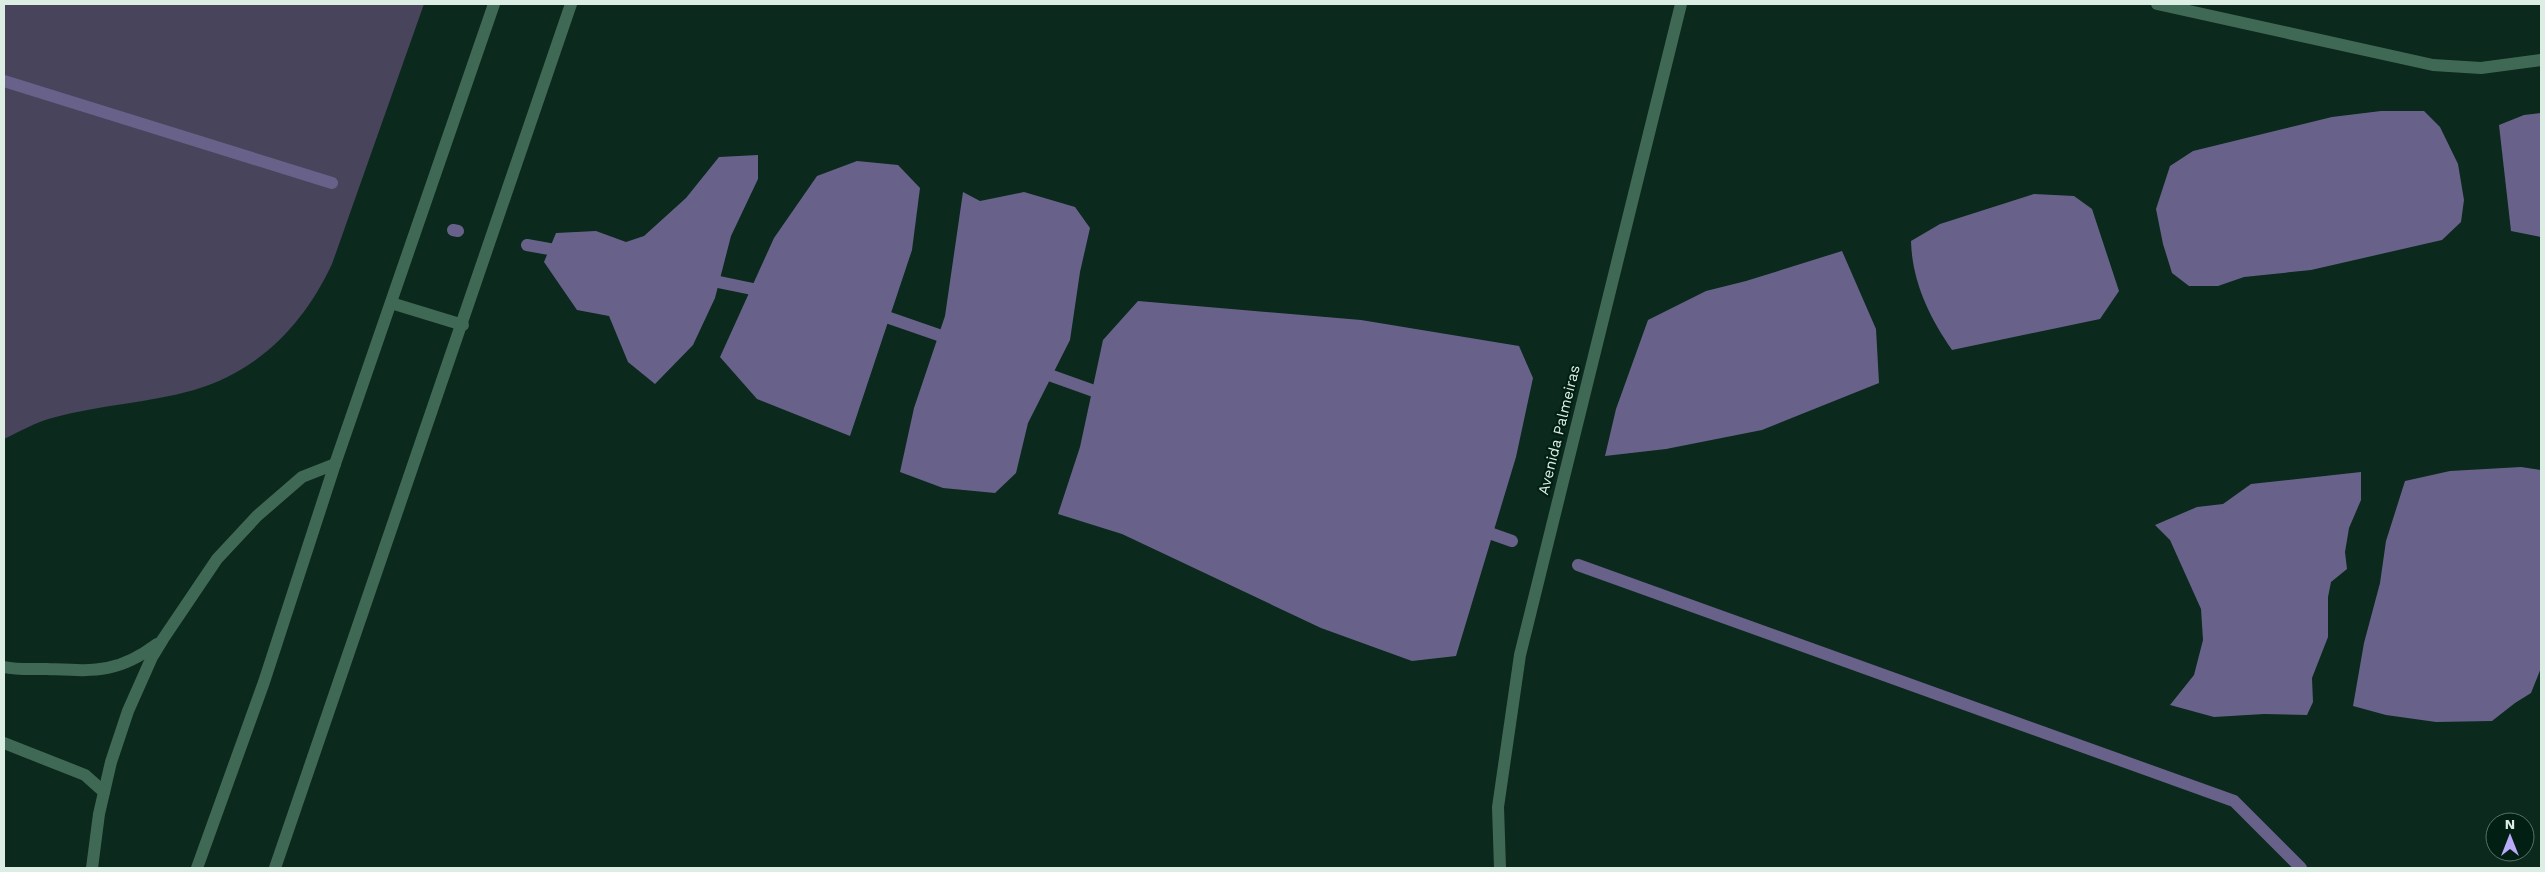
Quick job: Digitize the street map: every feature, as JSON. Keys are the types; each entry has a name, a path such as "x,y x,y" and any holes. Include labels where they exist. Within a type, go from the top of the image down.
{"street":[{"path":"197,868 264,682 335,464 494,4"},
{"path":"275,868 463,325 571,4"},
{"name":"Avenida Palmeiras","path":"1500,868 1498,807 1520,655 1681,4"},
{"path":"2157,4 2433,65 2481,68 2541,60"},
{"path":"391,303 463,325"},
{"path":"92,868 104,792 128,711 152,657 217,559 257,516 302,477 335,464"},
{"path":"4,668 98,672 122,665 141,656 163,639"},
{"path":"4,744 85,775 104,792"}],"shaded area":[{"path":"4,4 424,4 332,264 308,306 277,342 259,358 217,382 194,390 52,418 4,439"},
{"path":"2381,111 2424,111 2440,127 2458,164 2464,200 2461,222 2442,240 2311,270 2244,277 2218,286 2189,286 2172,273 2163,244 2156,209 2170,166 2193,151 2332,117"},
{"path":"2541,113 2541,237 2511,231 2499,125 2524,115"},
{"path":"758,155 758,179 731,236 715,298 693,345 655,384 628,362 609,316 577,310 544,262 556,233 596,231 626,242 644,236 686,198 719,157"},
{"path":"857,161 898,165 920,188 912,250 850,436 757,399 720,357 774,238 817,176"},
{"path":"963,192 980,201 1024,192 1075,207 1090,228 1080,272 1070,340 1028,423 1016,473 995,493 943,488 900,472 914,408 945,316"},
{"path":"2034,194 2074,196 2092,209 2119,291 2100,319 1952,350 1936,325 1923,298 1912,256 1911,241 1940,224"},
{"path":"1842,251 1876,329 1879,383 1762,430 1666,449 1605,456 1616,409 1648,320 1706,291 1746,281"},
{"path":"1138,301 1361,320 1519,346 1533,378 1516,457 1456,656 1412,661 1321,628 1122,534 1058,514 1080,447 1103,340"},
{"path":"2521,467 2541,470 2541,668 2531,693 2492,721 2436,722 2386,715 2353,706 2364,643 2380,583 2386,541 2405,481 2450,471"},
{"path":"2361,472 2361,500 2349,528 2345,552 2347,569 2331,582 2328,597 2328,637 2312,678 2313,702 2307,715 2264,714 2214,717 2170,705 2194,675 2203,640 2201,609 2170,540 2155,525 2197,507 2223,504 2251,484"}],"waterway":[{"path":"4,81 332,183"},
{"path":"453,230 458,231"},
{"path":"527,245 566,252"},
{"path":"704,279 767,292"},
{"path":"875,313 953,340"},
{"path":"1038,371 1108,396"},
{"path":"1478,529 1512,541"},
{"path":"1578,565 2234,801 2301,868"}]}
